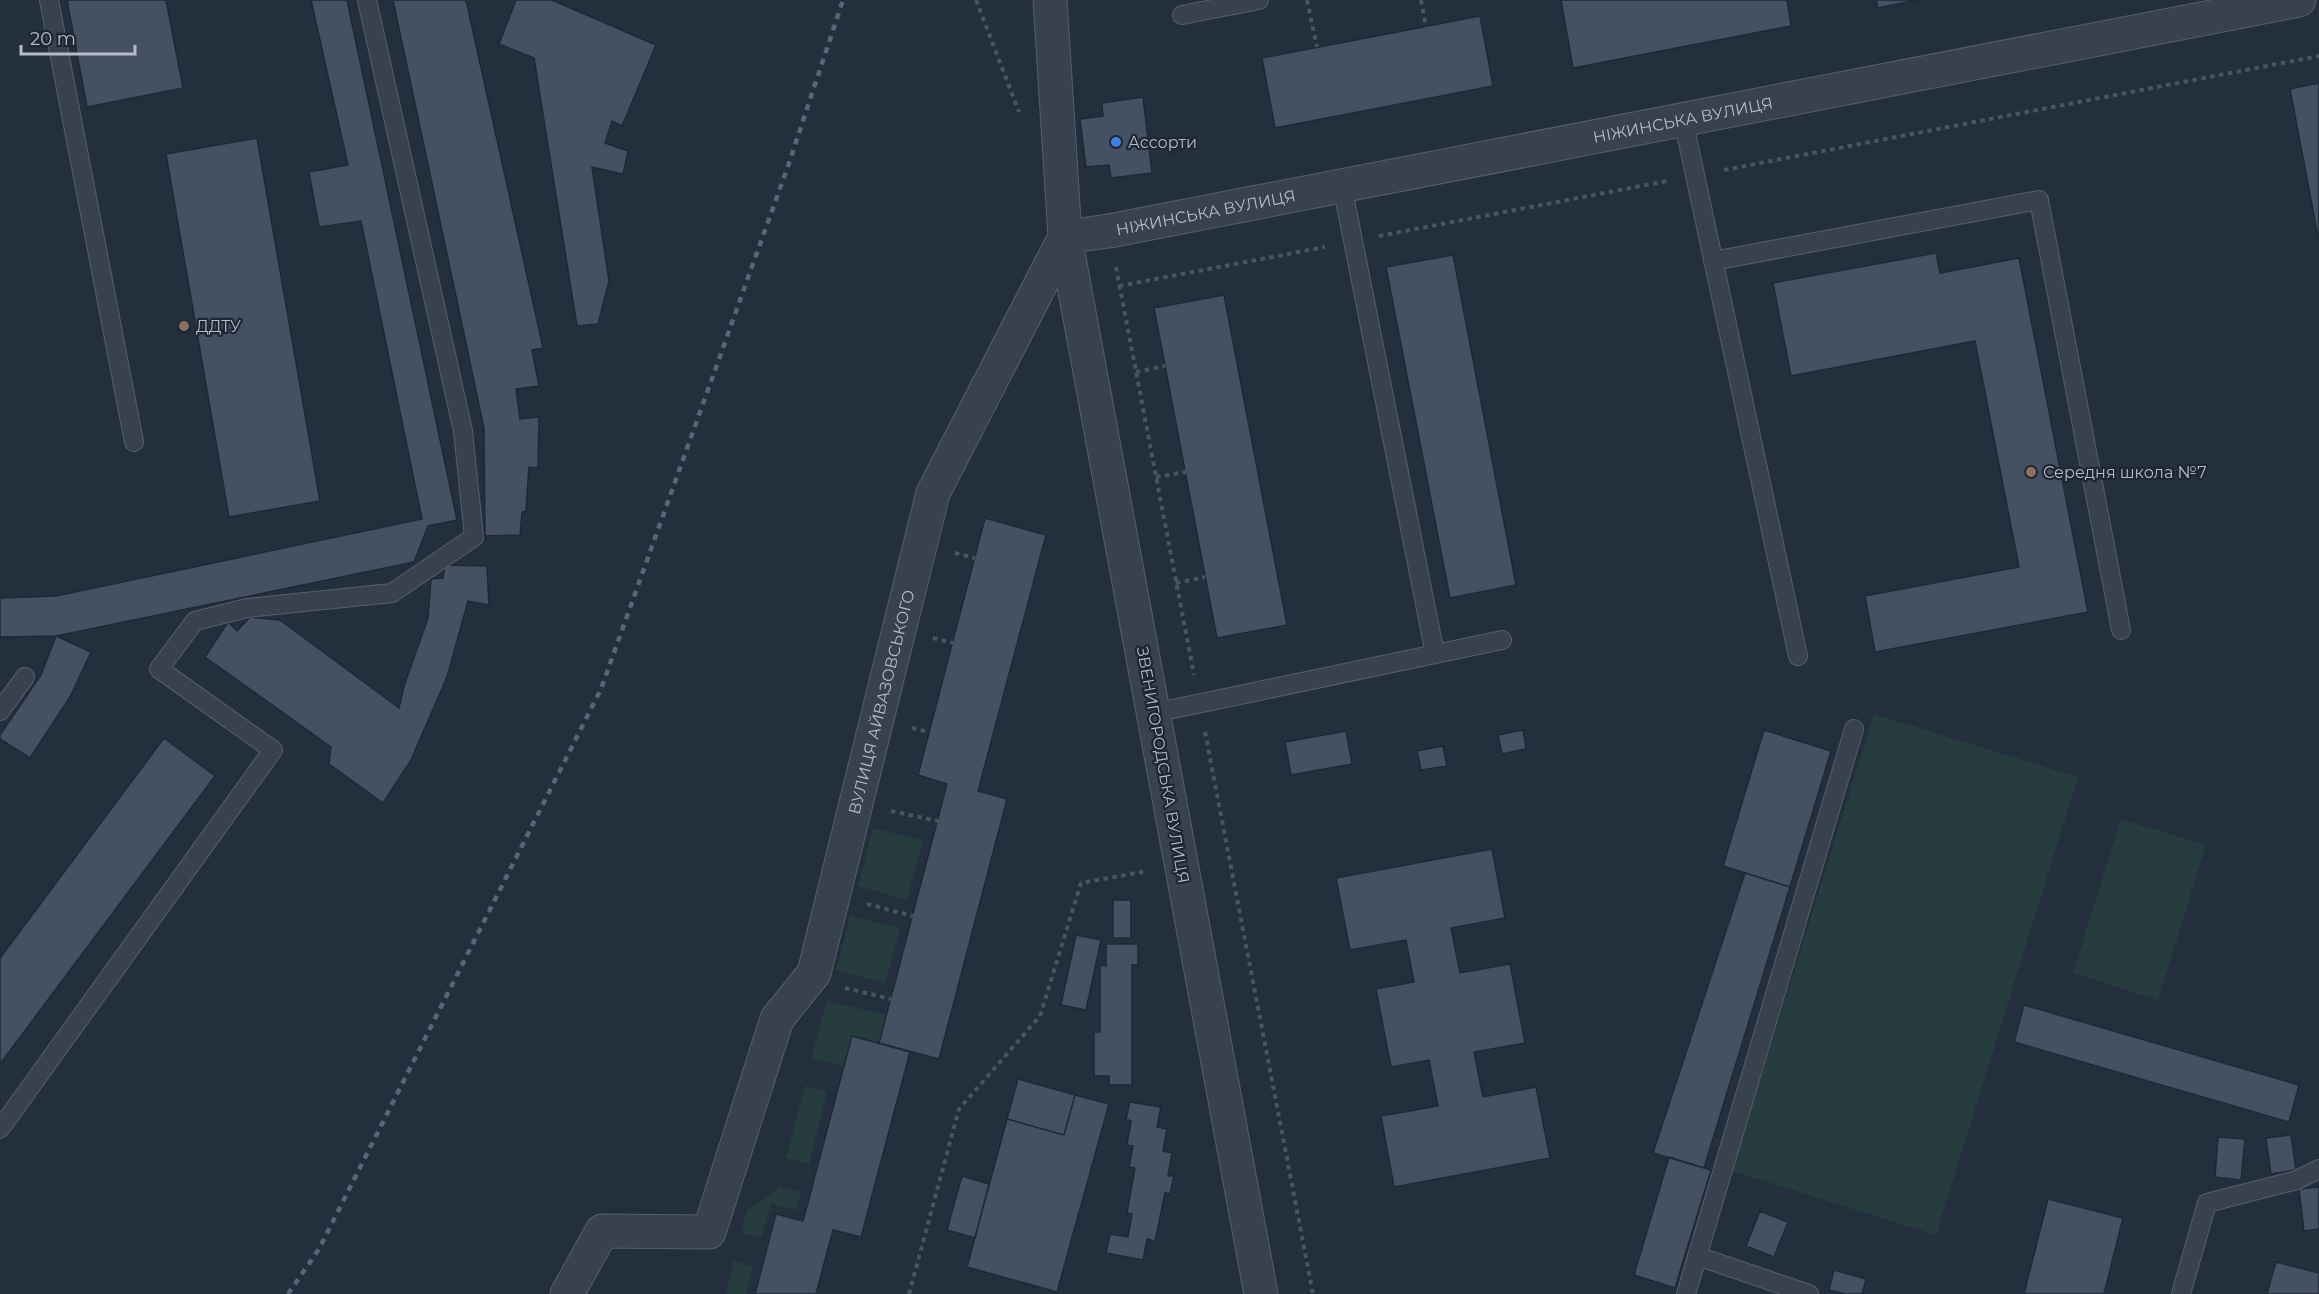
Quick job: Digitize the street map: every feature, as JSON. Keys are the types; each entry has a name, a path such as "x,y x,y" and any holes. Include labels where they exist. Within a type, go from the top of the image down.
{"street":[{"path":"1050,0 1065,237"},
{"name":"НІЖИНСЬКА ВУЛИЦЯ","path":"1065,237 1109,231 2299,0"},
{"name":"ЗВЕНИГОРОДСЬКА ВУЛИЦЯ","path":"1065,237 1261,1294"},
{"name":"ВУЛИЦЯ АЙВАЗОВСЬКОГО","path":"567,1294 602,1231 708,1232 777,1019 814,973 933,493 1065,237"}],"lane":[{"path":"49,0 134,442"},
{"path":"0,1129 273,750 159,669 195,621 247,608 392,592 474,537 463,432 367,0"},
{"path":"1182,15 1259,0"},
{"path":"1683,119 1798,656"},
{"path":"1342,185 1435,654"},
{"path":"1713,261 2039,200 2121,630"},
{"path":"1154,713 1502,640"},
{"path":"0,711 25,677"},
{"path":"1686,1294 1854,729"},
{"path":"2181,1294 2207,1203 2296,1180 2319,1169"},
{"path":"1697,1256 1809,1294"}],"path":[{"path":"1307,0 1317,47"},
{"path":"1421,0 1426,27"},
{"path":"1109,231 1313,1294"},
{"path":"1136,372 1165,366"},
{"path":"1156,477 1186,472"},
{"path":"1176,583 1205,577"},
{"path":"856,804 938,821"},
{"path":"909,1294 959,1109 1040,1016 1081,883 1181,865"},
{"path":"834,895 913,916"},
{"path":"809,979 891,999"}],"green space":[{"path":"1874,714 2078,777 1936,1235 1732,1171"},
{"path":"2121,819 2206,845 2158,1000 2073,973"},
{"path":"873,828 923,840 907,900 858,886"},
{"path":"850,916 900,928 885,983 836,970"},
{"path":"827,1001 887,1015 879,1043 852,1036 844,1066 811,1058"},
{"path":"805,1086 827,1091 809,1164 786,1158"},
{"path":"778,1186 801,1192 796,1210 771,1204 761,1238 742,1233 746,1211 778,1189"},
{"path":"734,1261 753,1266 746,1294 726,1294"}],"building":[{"path":"67,0 166,0 183,88 87,107"},
{"path":"311,0 347,0 457,520 428,526 414,562 56,636 0,637 0,598 56,596 422,519 361,221 319,227 309,172 348,165"},
{"path":"393,0 466,0 543,348 532,350 539,386 516,389 520,419 539,417 538,468 529,467 526,511 522,512 520,535 485,536 484,428"},
{"path":"516,0 552,0 656,45 622,126 612,121 605,143 628,151 623,174 592,167 609,281 598,324 577,326 534,58 499,44"},
{"path":"1561,0 1787,0 1791,26 1573,68"},
{"path":"1876,0 1918,0 1878,8"},
{"path":"1480,16 1493,86 1275,128 1262,58"},
{"path":"2319,83 2319,242 2290,89"},
{"name":"Ассорти","path":"1143,97 1152,173 1111,178 1109,165 1086,167 1080,119 1103,116 1102,103"},
{"path":"257,138 320,501 229,517 166,154"},
{"name":"Середня школа №7","path":"1936,253 1940,273 2019,258 2088,612 1875,652 1865,596 2019,567 1975,341 1791,376 1773,283"},
{"path":"1453,255 1516,585 1450,598 1386,267"},
{"path":"1224,295 1287,625 1217,638 1154,308"},
{"path":"985,518 1046,535 978,791 1007,799 939,1059 879,1043 947,784 918,775"},
{"path":"445,565 487,566 489,605 468,601 447,677 411,760 383,803 329,764 331,747 205,657 228,622 237,631 250,617 280,620 399,708 404,686 428,618 431,579 443,578"},
{"path":"56,636 91,652 70,697 30,758 0,739 0,735 41,675"},
{"path":"1523,730 1526,749 1502,754 1498,735"},
{"path":"1764,730 1831,751 1790,887 1723,866"},
{"path":"1346,731 1352,764 1291,775 1285,742"},
{"path":"164,738 215,776 0,1064 0,958"},
{"path":"1443,746 1447,766 1421,770 1417,751"},
{"path":"1492,849 1505,918 1451,928 1460,973 1510,964 1525,1043 1474,1052 1483,1097 1536,1087 1550,1158 1394,1187 1381,1116 1438,1106 1429,1060 1391,1067 1376,989 1414,982 1406,940 1350,950 1336,878"},
{"path":"1745,873 1790,887 1704,1168 1653,1153"},
{"path":"1113,900 1131,900 1131,938 1113,938"},
{"path":"1076,935 1101,940 1086,1010 1061,1005"},
{"path":"1106,944 1138,944 1138,965 1132,965 1132,1085 1109,1085 1109,1076 1094,1076 1094,1032 1100,1032 1100,965 1106,966"},
{"path":"2024,1005 2299,1085 2289,1122 2014,1042"},
{"path":"852,1036 910,1052 861,1237 833,1230 816,1294 755,1294 776,1214 803,1221"},
{"path":"1018,1079 1075,1095 1064,1135 1007,1119"},
{"path":"1075,1095 1109,1104 1057,1292 967,1267 1007,1119 1064,1135"},
{"path":"1130,1102 1161,1107 1157,1127 1167,1129 1163,1151 1172,1153 1168,1176 1174,1176 1170,1194 1165,1193 1155,1241 1147,1239 1143,1260 1106,1253 1110,1234 1128,1237 1132,1214 1127,1213 1135,1168 1129,1167 1133,1146 1127,1145 1131,1121 1126,1119"},
{"path":"2291,1135 2296,1170 2271,1174 2266,1138"},
{"path":"2218,1137 2245,1139 2241,1180 2215,1177"},
{"path":"1669,1157 1711,1170 1675,1288 1634,1275"},
{"path":"962,1176 989,1184 975,1238 947,1230"},
{"path":"2319,1187 2319,1229 2304,1231 2299,1189"},
{"path":"2048,1199 2123,1218 2104,1294 2024,1294"},
{"path":"1760,1211 1788,1222 1774,1257 1746,1246"},
{"path":"2276,1262 2319,1273 2319,1294 2267,1294"},
{"path":"1834,1270 1866,1279 1862,1294 1845,1294 1829,1290"}],"railway":[{"path":"288,1294 319,1249 601,689 788,166 843,0"}],"place":[{"name":"Ассорти","path":"1116,142"},
{"name":"ДДТУ","path":"184,326"},
{"name":"Середня школа №7","path":"2031,472"}]}
